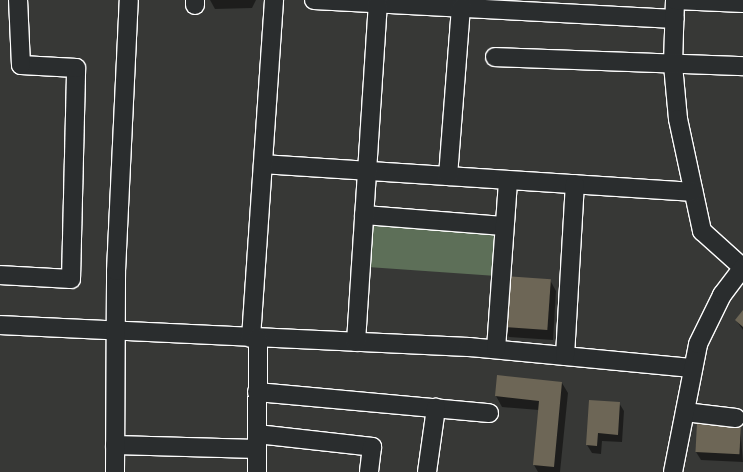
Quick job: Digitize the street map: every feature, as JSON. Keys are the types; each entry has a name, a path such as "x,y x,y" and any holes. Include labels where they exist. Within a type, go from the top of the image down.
{"street":[{"path":"0,275 71,280 76,68 21,65 18,0"},
{"path":"115,472 115,332 129,0"},
{"path":"257,472 255,338 263,164 274,0"},
{"path":"314,0 675,19"},
{"path":"673,472 693,368 701,337 722,295 743,267 702,231 678,119 673,64 675,0 743,3"},
{"path":"356,342 378,3"},
{"path":"448,176 461,8"},
{"path":"495,57 743,66"},
{"path":"263,164 693,192"},
{"path":"496,349 508,180"},
{"path":"565,356 575,184"},
{"path":"364,215 504,226"},
{"path":"0,324 115,332 496,349 693,368"},
{"path":"257,392 489,413"},
{"path":"427,472 436,408"},
{"path":"685,412 736,418"},
{"path":"115,445 257,441 372,447 369,472"}],"green space":[{"path":"371,220 500,229 496,276 368,267"}],"building":[{"path":"505,276 551,279 547,330 501,327"},
{"path":"743,310 743,327 735,320"},
{"path":"497,375 562,382 554,467 533,465 539,401 495,396"},
{"path":"589,400 620,402 618,435 598,433 597,446 586,445"},
{"path":"697,423 741,425 739,454 695,452"}]}
